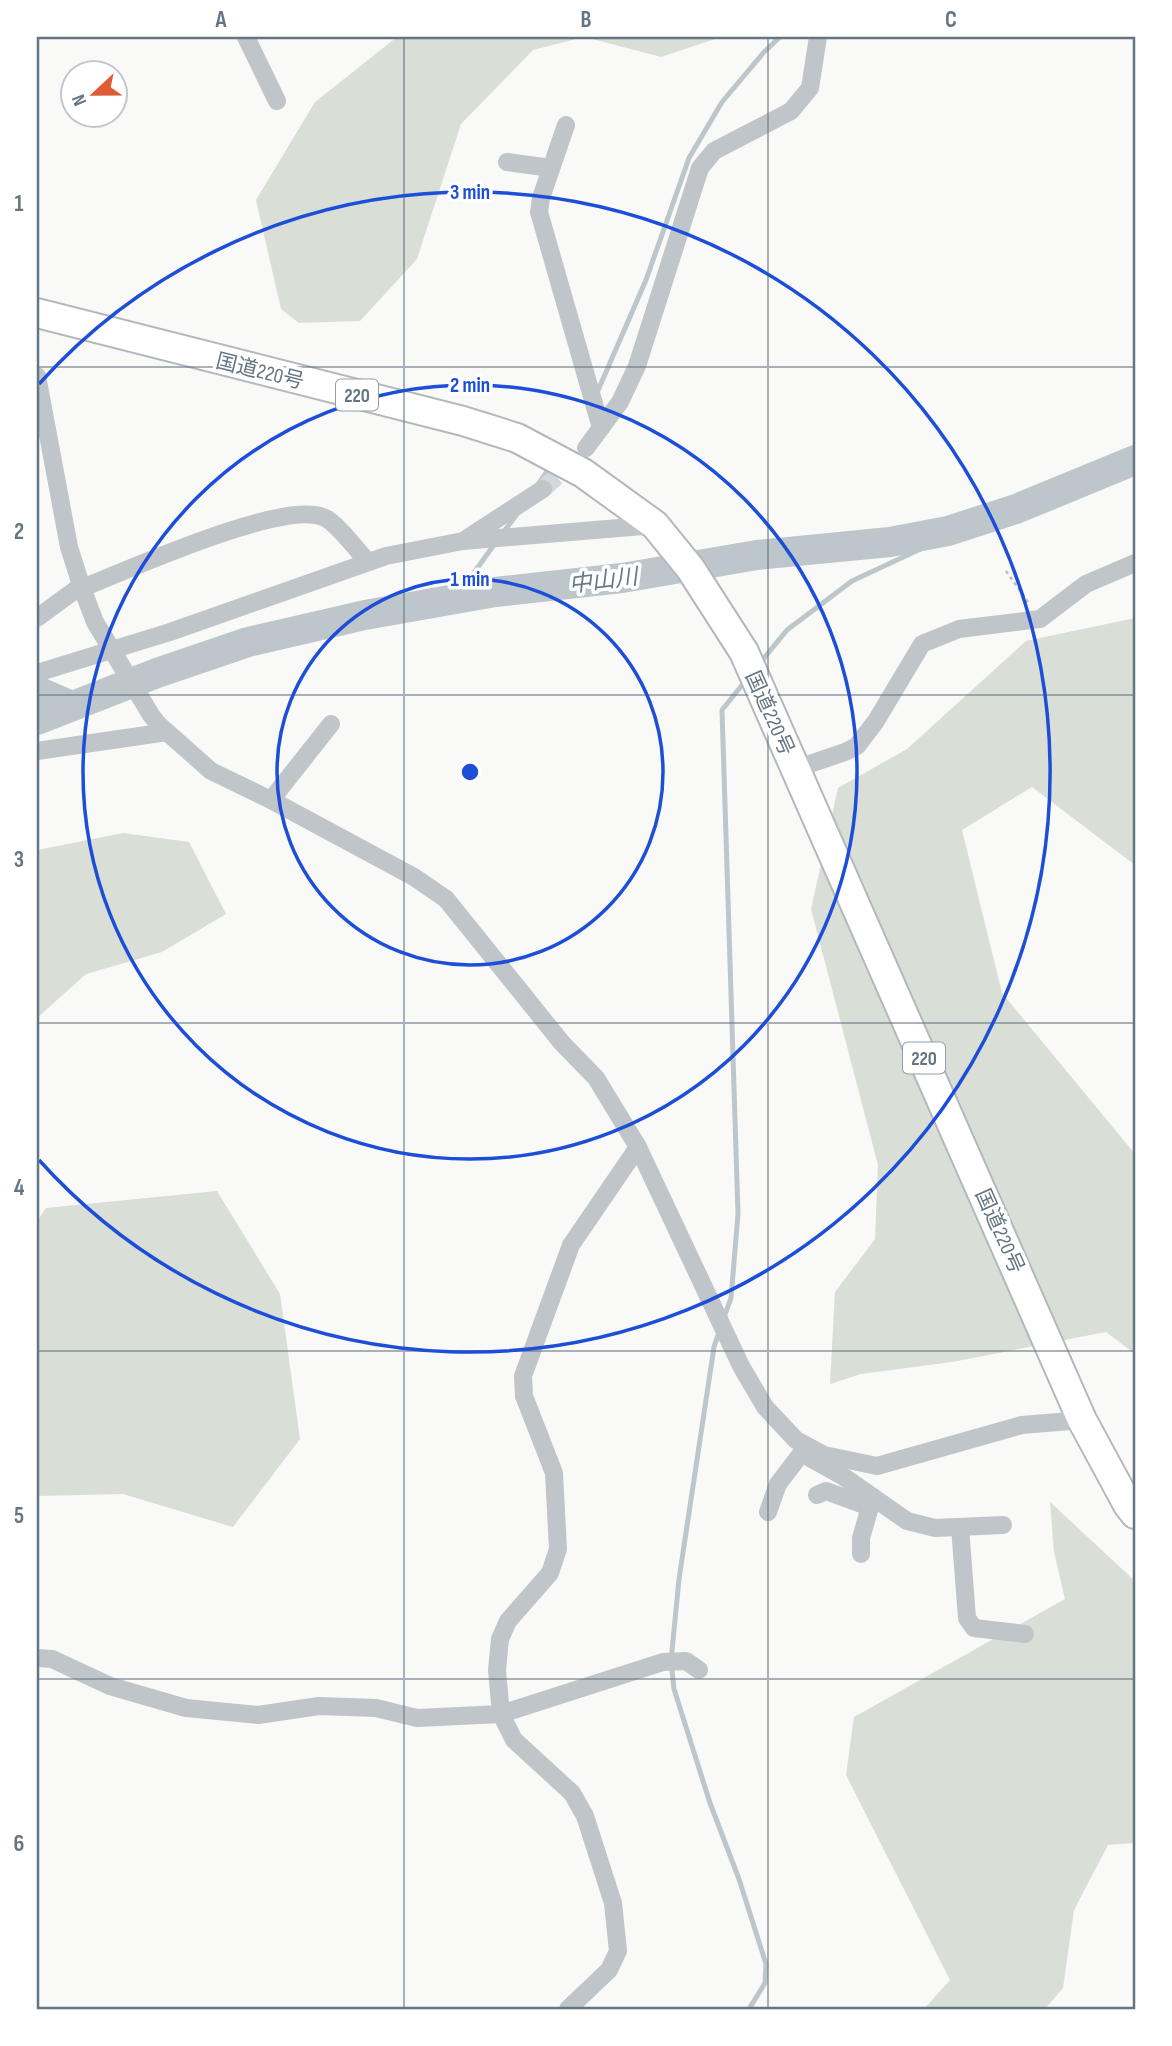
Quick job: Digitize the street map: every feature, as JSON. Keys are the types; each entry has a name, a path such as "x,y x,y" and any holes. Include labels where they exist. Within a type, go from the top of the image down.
{"highway":[{"name":"国道220号","path":"37,313 463,421 517,438 583,473 655,525 690,568 744,652 1082,1420 1135,1514"}],"street":[{"path":"246,37 277,101"},
{"path":"586,448 620,402 636,366 700,168 714,151 791,111 810,88 818,37"},
{"path":"566,125 541,198 539,212 601,428"},
{"path":"507,162 551,169"},
{"path":"37,376 69,547 82,586 95,622 151,715 211,771 414,877 446,899 562,1043 596,1078 638,1147 741,1366 765,1407 804,1450 872,1502 907,1521 935,1528 1003,1525"},
{"path":"463,541 543,489"},
{"path":"37,618 82,586 242,526 274,517 303,514 323,516 334,524 368,562"},
{"path":"37,673 112,652 386,556 463,541 655,525"},
{"path":"795,769 857,746 876,721 922,644 960,629 1041,619 1086,584 1135,564"},
{"path":"271,800 331,724"},
{"path":"37,751 167,732"},
{"path":"568,2009 609,1970 618,1951 613,1903 585,1816 572,1793 514,1740 501,1714 497,1670 500,1639 508,1621 550,1573 558,1549 554,1473 524,1396 523,1376 571,1245 638,1147"},
{"path":"804,1450 877,1466 1023,1425 1082,1420"},
{"path":"768,1512 778,1484 804,1450"},
{"path":"817,1495 826,1491 872,1502"},
{"path":"861,1554 861,1538 872,1502"},
{"path":"960,1527 967,1618 974,1628 1026,1634"},
{"path":"37,1658 52,1659 110,1686 186,1708 258,1715 319,1706 376,1708 417,1718 501,1714 663,1662 686,1661 699,1670"}],"path":[{"path":"1006,571 1041,619"}],"shaded area":[{"path":"397,37 584,37 533,50 461,124 417,259 360,321 299,323 281,309 256,200 315,102"},
{"path":"585,37 721,37 661,57"},
{"path":"1135,618 1135,865 1032,787 962,830 1002,993 1135,1154 1135,1354 1106,1332 952,1362 861,1374 830,1384 835,1292 875,1239 878,1165 811,909 838,788 907,749 1026,641"},
{"path":"123,833 189,842 226,914 162,952 86,974 37,1018 37,850"},
{"path":"217,1191 280,1294 300,1439 233,1527 123,1494 37,1496 37,1221 46,1208"},
{"path":"1050,1502 1135,1581 1135,1843 1108,1845 1074,1910 1063,1988 1045,2009 924,2009 950,1980 846,1775 854,1717 1065,1599 1054,1552"}],"waterway":[{"path":"596,395 646,280 689,158 722,102 780,37"},
{"name":"中山川","path":"37,720 157,673 248,642 365,615 495,592 622,578 757,555 890,542 948,531 1016,509 1135,460"},
{"path":"537,486 546,473"},
{"path":"502,534 517,514"},
{"path":"760,663 787,630 852,581 929,545 948,531"},
{"path":"455,599 496,542"},
{"path":"723,1320 731,1298 738,1214 722,710 747,679"},
{"name":"中山川","path":"37,691 72,706"},
{"path":"719,1332 714,1347 679,1579 671,1661 674,1689 766,1964 765,1983 749,2009"}],"tunnel":[{"path":"543,489 574,460"}]}
